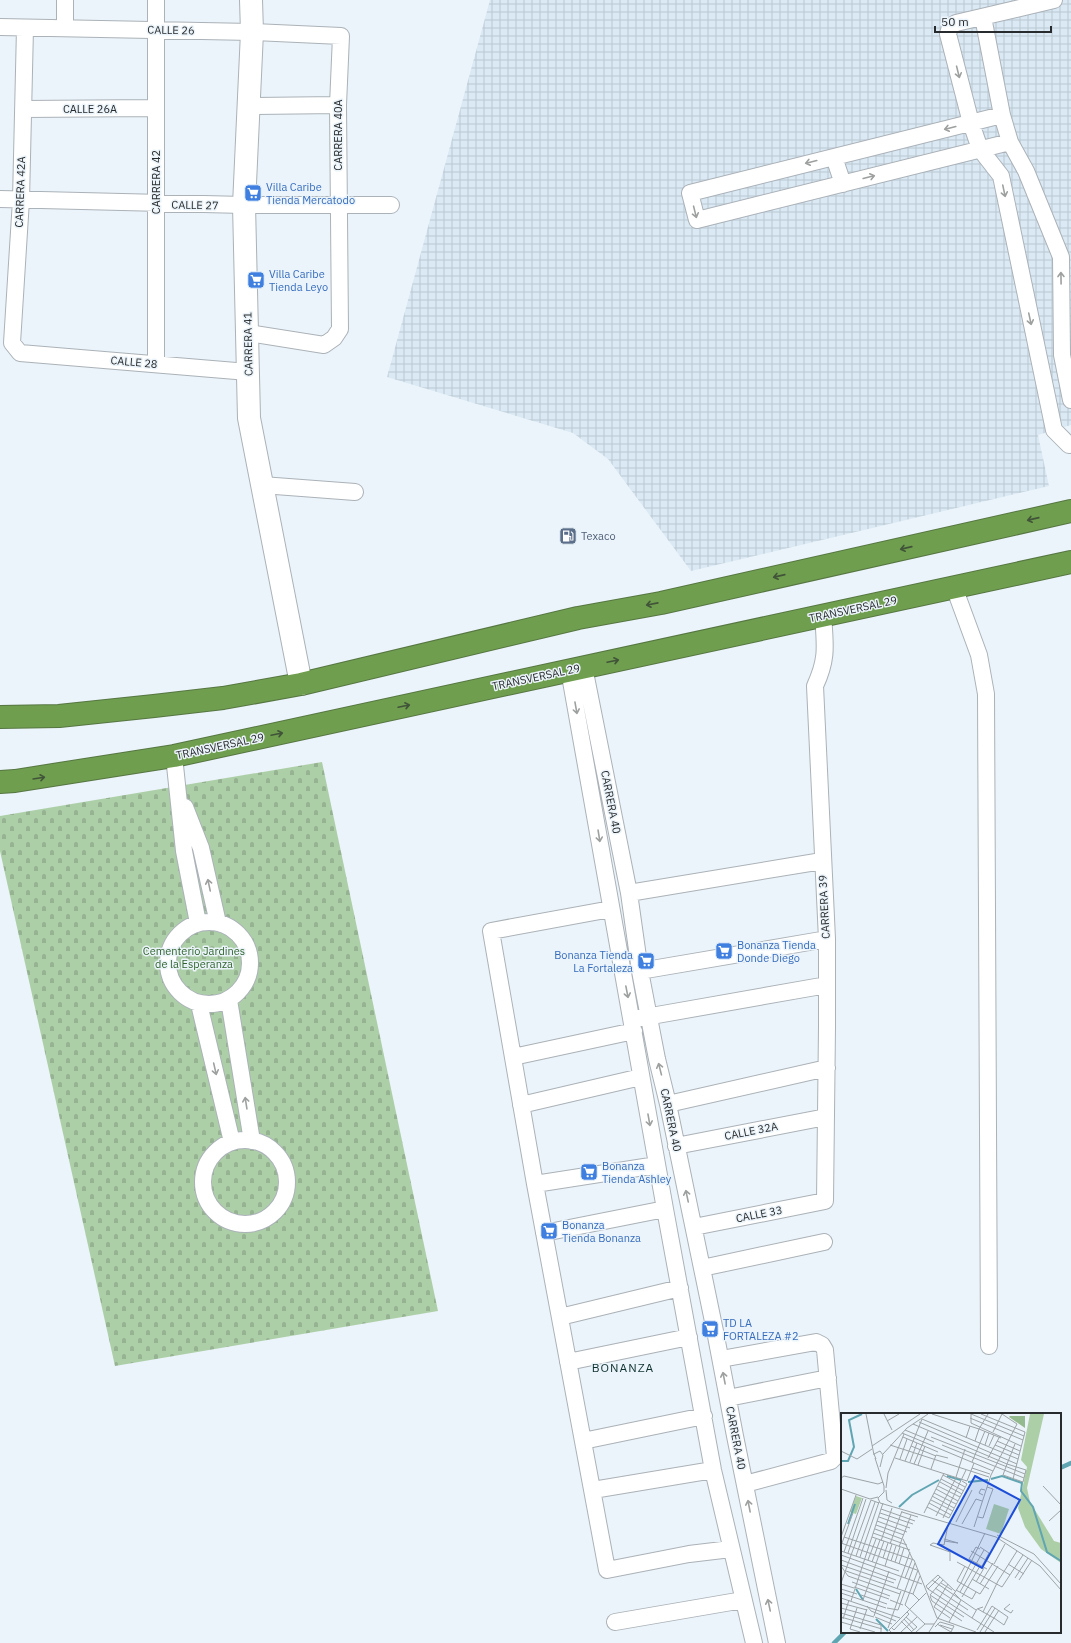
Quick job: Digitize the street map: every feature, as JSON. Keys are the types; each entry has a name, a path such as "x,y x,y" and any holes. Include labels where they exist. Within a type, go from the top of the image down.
{"highway":[{"path":"0,717 59,716 154,706 223,698 300,684 578,618 661,602 1071,511"},
{"name":"TRANSVERSAL 29","path":"0,782 16,781 174,756 1071,562"}],"street":[{"path":"65,0 65,28"},
{"name":"CARRERA 42","path":"156,0 156,364"},
{"name":"CARRERA 41","path":"251,0 252,32 244,205 249,418 300,684"},
{"path":"1054,0 956,23 950,27 948,34 971,123 980,149 1001,176 1054,430 1070,447"},
{"path":"983,16 1002,115 1010,142 1026,170 1061,257 1062,355 1071,400"},
{"name":"CALLE 26","path":"0,27 252,32 341,36"},
{"name":"CARRERA 42A","path":"20,353 12,343 21,200 26,28"},
{"name":"CARRERA 40A","path":"248,333 324,345 330,342 340,329 338,105 341,36"},
{"path":"248,106 338,105"},
{"name":"CALLE 26A","path":"23,109 156,108"},
{"path":"1002,115 690,192 697,220 1010,142"},
{"path":"834,157 843,184"},
{"name":"CALLE 27","path":"0,199 156,204 391,205"},
{"name":"CALLE 28","path":"20,353 248,372"},
{"path":"262,485 355,492"},
{"path":"954,587 979,655 986,694 989,1346"},
{"name":"CARRERA 39","path":"823,616 826,647 824,668 815,686 827,984 825,1201"},
{"name":"CARRERA 40","path":"577,668 629,893 640,970 649,1016 721,1359 777,1643"},
{"name":"CARRERA 40","path":"577,668 611,908 633,1025 641,1077 713,1470 754,1643"},
{"path":"174,756 184,851 198,923"},
{"path":"178,787 201,848 218,923"},
{"path":"184,851 201,848"},
{"path":"629,893 822,861"},
{"path":"611,908 490,931 568,1362 607,1570 689,1554 731,1549"},
{"path":"198,923 218,923 227,926 239,935 247,948 250,957 248,977 237,994 229,1000 219,1003 200,1004 182,995 172,984 167,969 167,960 174,941 188,927 198,923"},
{"path":"640,970 826,939"},
{"path":"513,1057 633,1025 649,1016 827,984"},
{"path":"229,1000 252,1141"},
{"path":"200,1004 232,1142"},
{"path":"209,1046 236,1041"},
{"path":"668,1104 827,1068"},
{"path":"521,1105 641,1077"},
{"name":"CALLE 32A","path":"676,1146 826,1117"},
{"path":"252,1141 266,1147 278,1156 284,1170 286,1185 280,1204 274,1212 262,1220 247,1224 227,1220 219,1215 209,1204 203,1190 205,1170 209,1161 215,1153 232,1142 252,1141"},
{"path":"535,1184 657,1165"},
{"name":"CALLE 33","path":"694,1227 825,1201"},
{"path":"544,1233 665,1209"},
{"path":"702,1268 824,1242"},
{"path":"560,1317 680,1288"},
{"path":"568,1362 689,1337"},
{"path":"721,1359 816,1342 822,1345 825,1350 835,1457 831,1461 745,1484"},
{"path":"728,1398 828,1378"},
{"path":"583,1441 704,1416"},
{"path":"593,1490 713,1470"},
{"path":"615,1622 743,1600"}],"shaded area":[{"path":"490,0 1071,0 1071,425 1038,435 1049,486 691,571 608,459 573,433 387,377"}],"green space":[{"name":"Cementerio Jardines de la Esperanza","path":"322,762 438,1311 115,1366 0,851 0,816"}],"waterway":[{"path":"1061,1468 1071,1463"},
{"path":"834,1643 844,1633"}],"place":[{"name":"Villa Caribe Tienda Mercatodo","path":"253,193"},
{"name":"Villa Caribe Tienda Leyo","path":"256,280"},
{"name":"Texaco","path":"568,536"},
{"name":"Bonanza Tienda Donde Diego","path":"724,951"},
{"name":"Bonanza Tienda La Fortaleza","path":"646,961"},
{"name":"Bonanza Tienda Ashley","path":"589,1172"},
{"name":"Bonanza Tienda Bonanza","path":"549,1231"},
{"name":"TD LA FORTALEZA #2","path":"710,1329"}],"district":[{"name":"BONANZA","path":"623,1367"}]}
